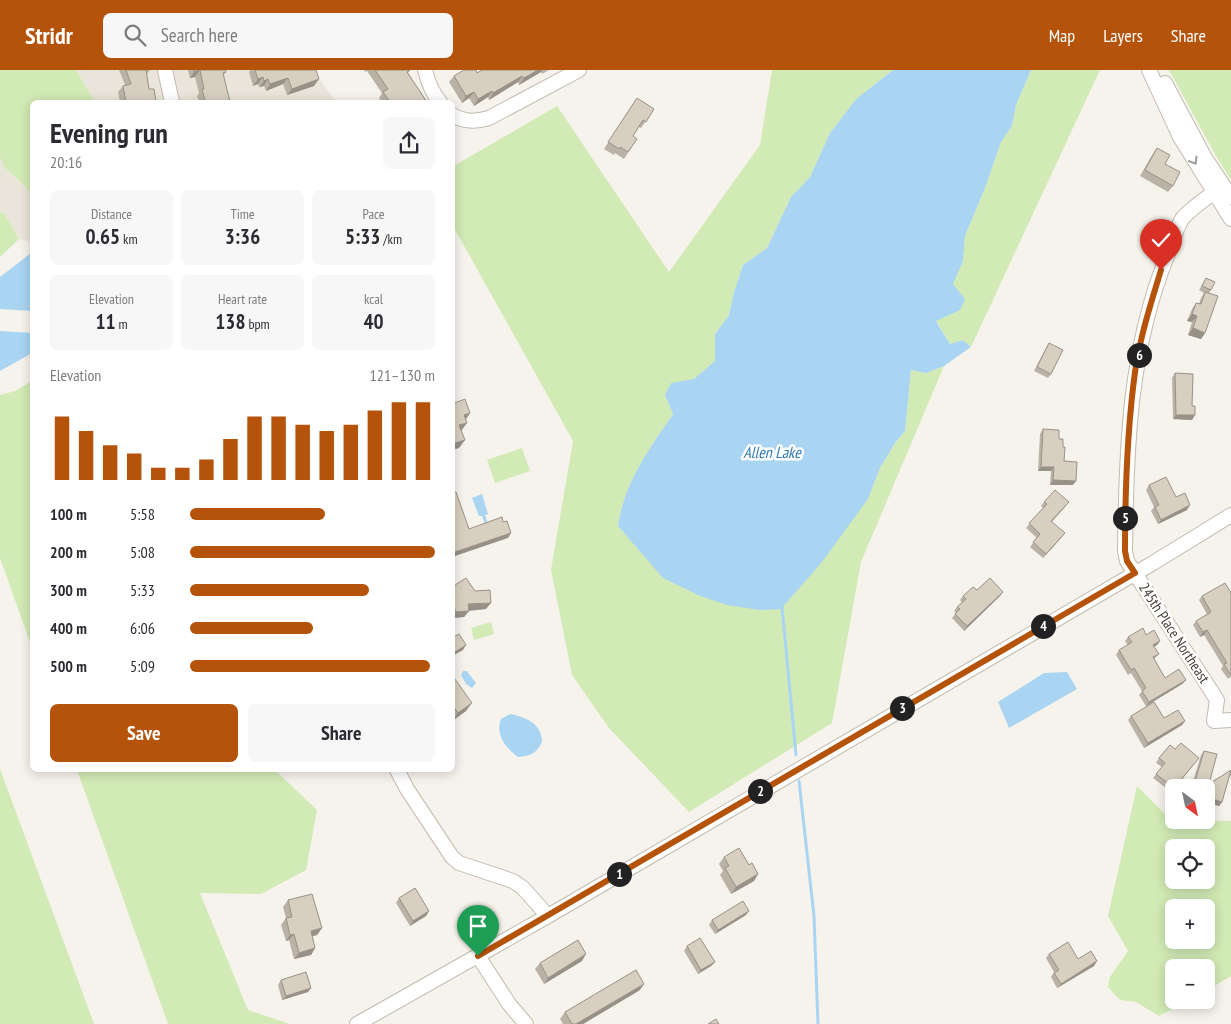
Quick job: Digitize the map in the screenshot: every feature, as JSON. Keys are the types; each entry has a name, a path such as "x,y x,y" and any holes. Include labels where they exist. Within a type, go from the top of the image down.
{"street":[{"path":"165,70 172,100"},
{"path":"425,70 429,83 439,100"},
{"path":"455,116 464,121 477,122 489,118 579,70"},
{"path":"1149,70 1185,133 1223,192 1231,219"},
{"path":"1158,70 1185,133"},
{"name":"245th Place Northeast","path":"1223,192 1182,218 1161,270 1146,322 1135,372 1125,479 1125,551 1127,561 1217,700 1214,720 1231,720"},
{"path":"357,1024 548,916 1231,515"},
{"path":"398,772 407,789 452,857 459,863 513,880 524,888 548,916"},
{"path":"478,956 509,1004 526,1024"}],"shaded area":[{"path":"76,70 313,70 335,100 94,100"},
{"path":"0,157 5,168 25,186 30,195 30,242 19,239 4,213 0,212"}],"green space":[{"path":"0,70 76,70 94,100 30,100 30,194 25,186 5,168 0,157"},
{"path":"772,70 893,70 856,99 830,133 810,177 791,197 767,248 743,265 729,315 715,334 715,361 694,379 665,395 673,414 647,453 632,481 621,510 618,526 635,545 781,609 868,499 880,468 895,443 905,431 911,370 926,373 944,366 861,562 832,723 689,812 609,728 572,675 551,570 573,441 455,230 455,165 557,106 669,272 760,145"},
{"path":"1031,70 1100,70 971,347 963,340 950,344 936,320 960,310 952,284 963,261 965,236 985,188 1001,142 1012,126 1016,105"},
{"path":"1169,70 1231,70 1231,180 1216,156"},
{"path":"0,212 4,213 19,239 0,257"},
{"path":"30,382 30,642 0,558 0,395 15,391"},
{"path":"522,448 530,471 495,483 487,460"},
{"path":"491,622 494,634 474,640 471,628"},
{"path":"0,769 94,1024 0,1024"},
{"path":"78,772 277,772 317,810 306,870 261,894 200,893 248,1010 290,1024 168,1024"},
{"path":"1137,786 1165,814 1165,829 1215,829 1215,821 1231,821 1231,976 1215,986 1215,959 1165,959 1165,1009 1173,1009 1159,1016 1136,1002 1120,1000 1108,987 1110,977 1128,951 1108,916"}],"water":[{"name":"Allen Lake","path":"893,70 1031,70 1016,105 1012,126 1001,142 985,188 965,236 963,261 953,284 965,299 960,310 936,321 950,344 963,340 971,347 944,366 926,373 911,370 905,431 895,443 880,468 868,499 822,562 781,609 760,610 727,605 698,595 663,578 618,526 621,510 639,467 673,414 665,395 671,383 694,379 715,361 715,334 729,315 743,265 767,248 791,197 810,177 830,133 856,99"},
{"path":"30,254 30,311 0,309 0,277"},
{"path":"0,331 30,333 30,354 0,371"},
{"path":"482,494 488,514 485,515 489,528 487,529 482,516 479,516 472,498"},
{"path":"463,671 467,671 476,683 472,688 466,684 461,675"},
{"path":"1067,672 1077,689 1009,728 998,702 1044,673"},
{"path":"510,714 527,719 539,730 542,742 538,749 527,756 518,757 509,750 503,741 499,730 501,719"}],"building":[{"path":"126,70 146,70 149,89 154,89 156,100 126,100 123,86 131,84"},
{"path":"200,70 225,70 226,72 223,73 230,100 205,100 202,89 204,89"},
{"path":"255,70 316,70 319,79 292,89 288,78 270,84 268,79 264,81 263,77 258,79"},
{"path":"375,70 410,70 407,72 426,100 389,100 383,92 388,89"},
{"path":"464,70 476,70 477,73 482,70 538,70 524,78 522,76 493,93 492,91 478,99 474,92 466,96 454,76"},
{"path":"637,98 654,109 646,122 643,120 633,136 637,139 628,152 608,142"},
{"path":"1157,148 1170,155 1165,164 1180,172 1173,186 1145,170"},
{"path":"1206,278 1215,282 1211,290 1202,286"},
{"path":"1205,292 1218,296 1205,333 1193,328 1197,316 1192,314 1196,303 1201,304"},
{"path":"1049,343 1063,350 1051,374 1037,367"},
{"path":"1175,373 1193,374 1192,406 1195,406 1195,415 1176,415"},
{"path":"465,399 470,413 464,415 467,423 459,425 465,440 455,443 455,403"},
{"path":"1043,429 1059,430 1059,439 1063,439 1063,447 1065,447 1064,461 1077,462 1076,481 1053,480 1054,467 1041,467"},
{"path":"1166,477 1176,497 1185,493 1190,505 1161,520 1155,507 1159,505 1149,485"},
{"path":"1055,490 1069,502 1051,521 1065,533 1046,554 1033,542 1040,534 1029,523 1047,504 1044,502"},
{"path":"455,492 469,529 502,517 503,522 507,521 511,533 455,552"},
{"path":"466,578 475,591 490,590 491,603 468,604 469,611 456,612 455,585"},
{"path":"990,578 1003,592 967,626 955,614 960,609 957,607 966,599 963,596 973,587 977,590"},
{"path":"1225,583 1231,593 1231,675 1224,664 1227,663 1207,630 1203,632 1196,621 1211,612 1202,596"},
{"path":"1143,628 1146,635 1154,630 1160,641 1153,645 1159,654 1153,657 1165,678 1179,669 1186,680 1149,702 1142,691 1146,688 1134,668 1131,670 1119,650 1132,642 1128,637"},
{"path":"459,634 466,645 455,652 455,636"},
{"path":"455,679 472,703 458,713 455,709"},
{"path":"1154,702 1164,718 1178,710 1185,721 1148,743 1131,716"},
{"path":"1181,743 1199,758 1182,779 1165,779 1165,781 1156,774 1165,763 1159,758 1170,745 1175,749"},
{"path":"1204,751 1217,754 1210,779 1196,779"},
{"path":"1231,770 1222,802 1215,800 1215,780"},
{"path":"739,848 749,865 752,863 758,874 736,887 725,868 729,866 724,857"},
{"path":"415,888 429,911 413,921 399,898"},
{"path":"312,894 322,928 311,931 315,948 299,953 294,934 290,935 286,918 292,917 288,900"},
{"path":"743,901 749,911 718,930 712,920"},
{"path":"700,938 715,962 701,970 687,946"},
{"path":"578,940 586,954 548,978 540,963"},
{"path":"1068,942 1078,959 1091,951 1097,961 1061,984 1054,973 1059,970 1049,954"},
{"path":"636,970 644,984 576,1024 572,1024 565,1012"},
{"path":"306,972 311,988 286,996 281,980"},
{"path":"716,1019 719,1024 708,1024"}],"waterway":[{"path":"782,607 796,755"},
{"path":"799,781 814,916 818,1024"}],"route":[{"path":"478,956 1135,573 1127,561 1125,551 1125,479 1135,372 1146,322 1161,270"}]}
